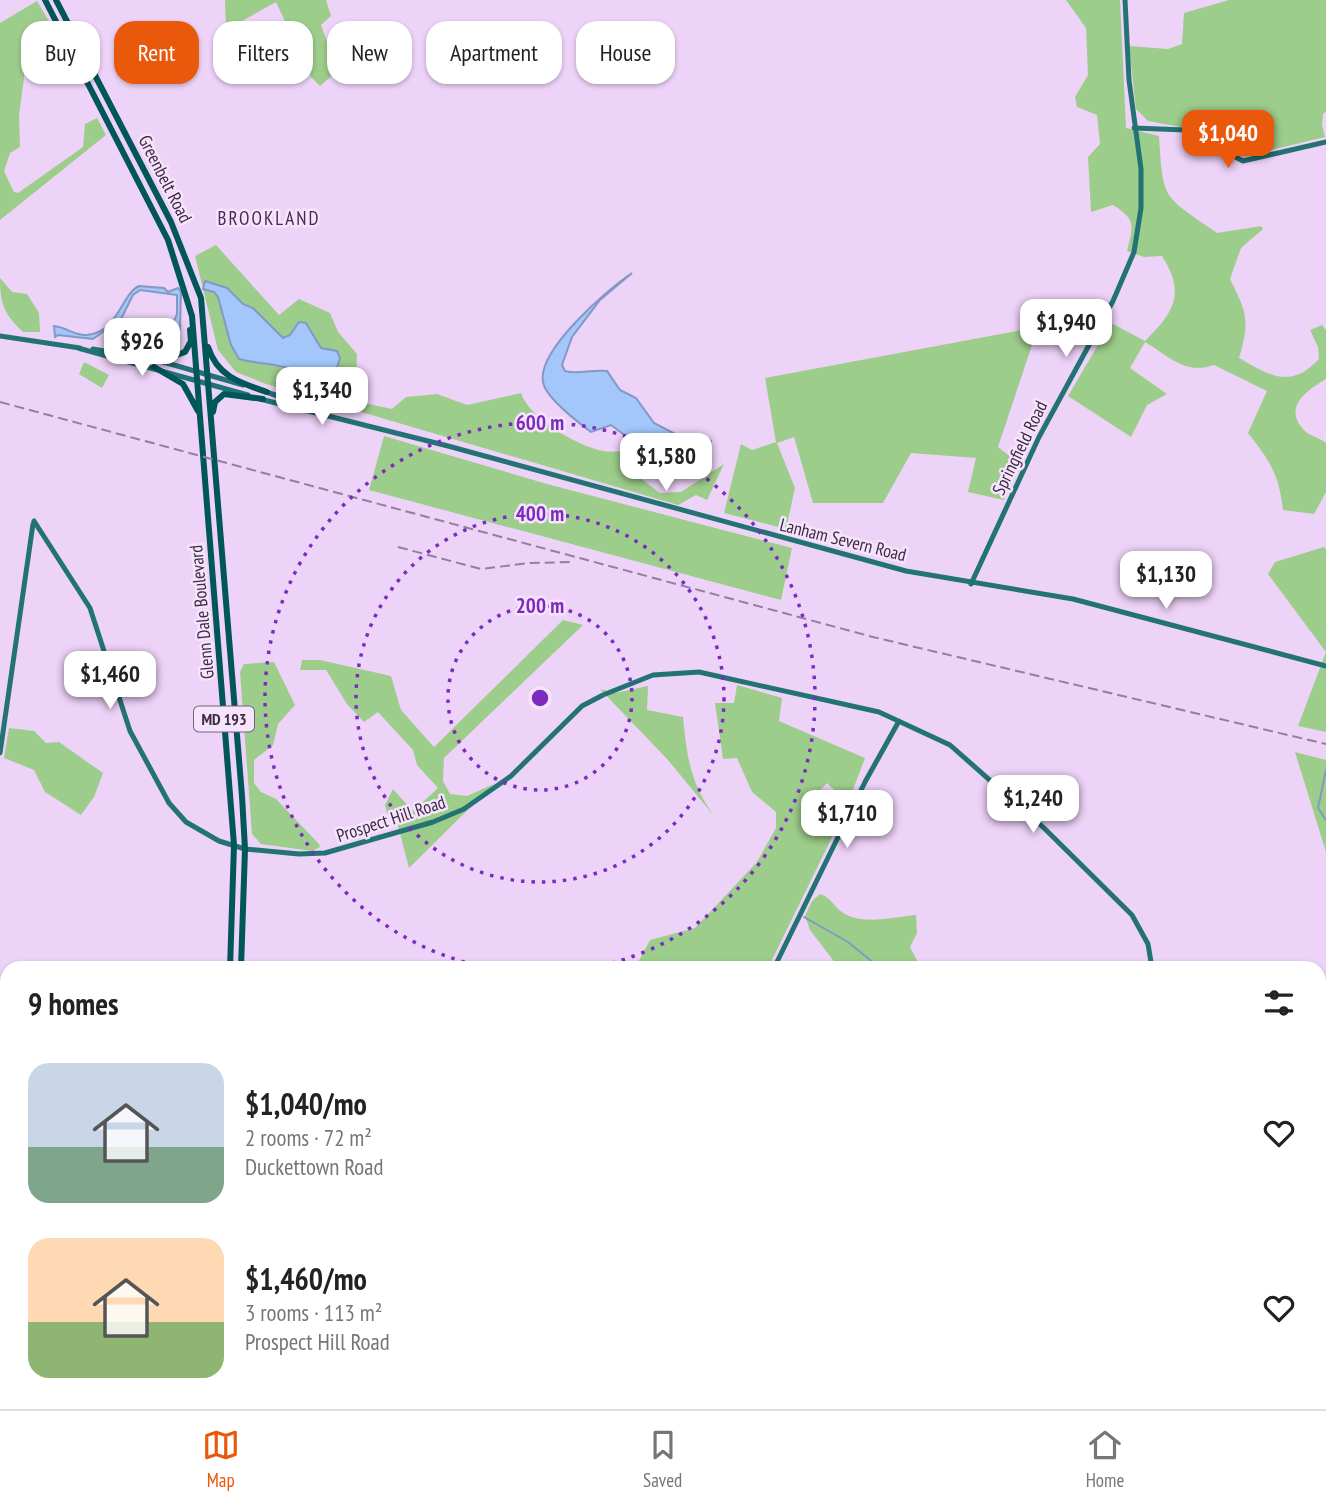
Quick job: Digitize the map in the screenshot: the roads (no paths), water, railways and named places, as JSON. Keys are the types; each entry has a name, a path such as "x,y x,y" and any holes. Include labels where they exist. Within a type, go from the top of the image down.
{"main road":[{"name":"Greenbelt Road","path":"45,0 169,240 188,297 198,376"},
{"name":"Greenbelt Road","path":"56,0 67,21"},
{"path":"53,16 56,21"},
{"name":"Greenbelt Road","path":"100,84 186,253 201,298 208,383"},
{"path":"160,361 177,357 189,346 188,297"},
{"path":"203,319 208,349 218,367 235,381 267,392"},
{"path":"154,367 172,376 190,393 201,432"},
{"name":"Glenn Dale Boulevard","path":"198,376 234,845 234,919 231,961"},
{"name":"Glenn Dale Boulevard","path":"208,383 245,849 241,961"},
{"path":"214,442 214,408 221,395 232,393 263,400"}],"street":[{"name":"Springfield Road","path":"971,583 1040,436 1113,302 1130,264 1141,208 1141,169 1134,128 1125,0"},
{"path":"1134,128 1195,133 1243,161 1290,148 1326,142"},
{"name":"Lanham Severn Road","path":"0,336 114,351 160,361 198,376 208,383 263,400 357,422 783,539 906,571 1073,599 1326,666"},
{"name":"Lanham Severn Road","path":"78,348 154,367 198,376 208,375 357,422"},
{"name":"Prospect Hill Road","path":"0,753 34,520 90,608 130,731 169,803 198,830 234,845 245,849 299,854 328,853 453,814 511,776 582,706 622,685 653,675 682,671 708,674 869,710 931,734 964,755 1044,828 1132,915 1148,944 1151,961"},
{"path":"777,961 865,782 899,720"}],"water":[{"path":"632,273 600,300 572,337 562,365 565,371 570,372 607,371 620,390 636,398 654,423 675,434 701,435 711,441 711,448 665,478 645,450 611,425 591,432 556,402 543,382 544,369 562,338 607,292"},
{"path":"205,281 227,288 243,304 253,308 283,338 290,335 299,322 306,323 321,348 337,351 340,358 336,371 314,392 310,379 293,370 239,359 231,345 218,297 214,292 203,289"},
{"path":"139,286 164,288 168,292 178,288 181,292 180,329 177,336 171,328 177,314 177,295 140,290 133,295 121,319 93,339 58,335 55,337 54,326 83,335 98,332 113,320 133,290"}],"waterway":[{"path":"1326,770 1318,808 1326,820"},
{"path":"804,917 848,942 871,961"}],"railway":[{"path":"0,402 873,637 1326,744"},
{"path":"398,547 481,569 529,563 573,562"}],"district":[{"name":"BROOKLAND","path":"269,218"}]}
